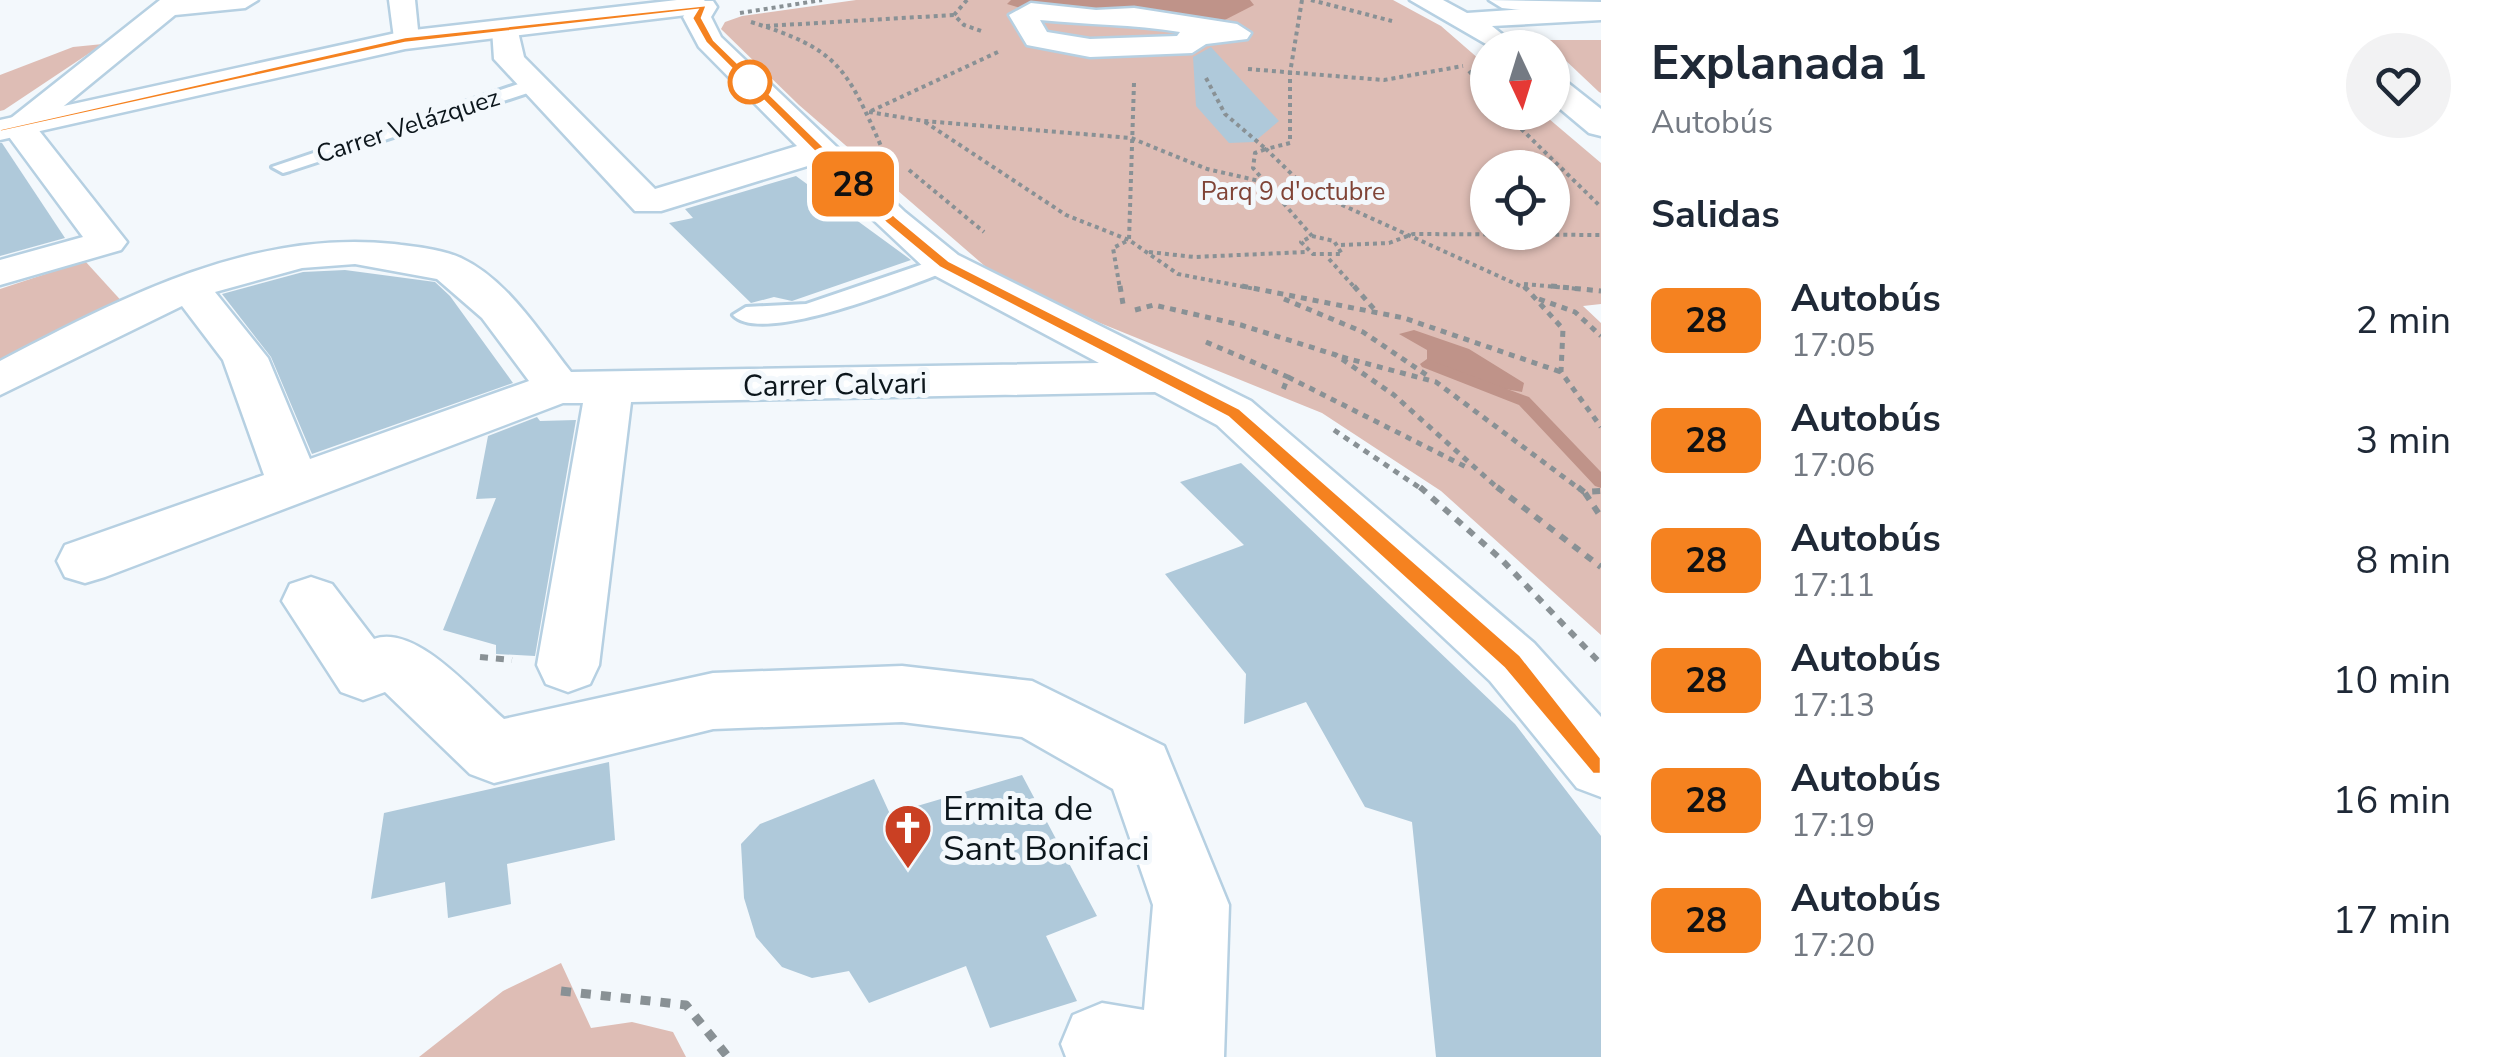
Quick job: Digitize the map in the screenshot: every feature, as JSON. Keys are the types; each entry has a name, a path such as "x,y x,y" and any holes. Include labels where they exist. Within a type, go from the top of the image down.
{"street":[{"path":"6,128 174,4 246,0"},
{"path":"402,0 405,40"},
{"path":"1423,0 1487,27 1601,11"},
{"path":"1502,0 1601,11"},
{"path":"6,128 405,40 708,6"},
{"path":"708,6 697,18 709,41 818,151 944,264 1163,378"},
{"path":"1030,11 1096,18 1134,16 1238,33 1191,38 1192,44 1090,48 1037,38 1023,15 1030,11"},
{"name":"Carrer Velázquez","path":"506,29 508,59 648,203 818,151"},
{"path":"0,273 107,242 6,128"},
{"path":"0,380 191,288 241,270 320,253 385,253 448,266 485,292 583,390 568,665"},
{"path":"191,288 245,358 294,484"},
{"name":"Carrer Calvari","path":"85,561 294,484 583,390 1163,378 1234,413 1512,662 1601,766"},
{"path":"311,601 363,672 391,660 494,752 713,700 902,694 1032,710 1140,768 1191,905 1181,1057 1102,1044"}],"lane":[{"name":"Carrer Velázquez","path":"283,167 533,85"},
{"path":"746,315 808,312 944,264"}],"path":[{"path":"1302,0 1290,73 1290,143 1255,153 1253,168 1312,236 1340,244 1389,243 1413,234 1601,235"},
{"path":"708,6 827,52 846,67 880,144 894,157"},
{"path":"764,26 954,14"},
{"path":"869,112 1002,50"},
{"path":"1464,66 1470,73"},
{"path":"1130,240 1135,72"},
{"path":"1205,72 1225,114 1307,188 1522,284 1564,329 1562,372"},
{"path":"869,112 924,121 1131,138 1207,169 1264,182"},
{"path":"924,121 1066,215 1130,240 1178,274 1270,295 1376,311 1562,372 1601,427"},
{"path":"1522,130 1601,207"},
{"path":"908,169 990,236"},
{"path":"1308,252 1301,242 1312,236"},
{"path":"1123,305 1113,248 1130,240"},
{"path":"1329,258 1342,254 1340,244"},
{"path":"1144,251 1194,256 1308,252 1329,258 1376,311"},
{"path":"1522,284 1601,291"},
{"path":"1270,295 1362,332 1584,492 1601,517"},
{"path":"1110,299 1145,316"},
{"path":"1538,299 1575,312 1601,336"},
{"path":"1132,310 1154,305 1241,325 1436,382"},
{"path":"1205,341 1478,473"},
{"path":"1336,355 1394,395 1478,473 1601,567"},
{"path":"1281,394 1288,378"},
{"path":"1584,492 1601,490"},
{"path":"561,991 686,1006 728,1057"}],"green space":[{"name":"Parq 9 d'octubre","path":"856,0 1393,0 1441,26 1470,51 1470,130 1562,130 1601,163 1601,304 1583,306 1601,323 1601,635 1441,491 1322,413 1100,323 994,274 799,105 721,29 725,22 742,16"},
{"path":"1570,40 1601,40 1599,92 1570,65"},
{"path":"103,44 0,111 0,75 73,47"},
{"path":"85,261 126,306 0,365 0,289"},
{"path":"561,963 591,1028 632,1022 673,1032 686,1057 419,1057 503,991"}],"shaded area":[{"path":"1011,0 1250,0 1254,5 1213,26 1031,11 1007,4"},
{"path":"1414,330 1469,349 1524,383 1522,392 1482,385 1427,364 1427,350 1399,334"}],"building":[{"path":"1211,47 1279,121 1254,142 1229,143 1196,106 1193,57"},
{"path":"2,143 65,238 0,256"},
{"path":"796,176 911,260 792,301 774,297 751,303 669,223 693,218 685,209"},
{"path":"345,270 435,282 450,296 513,383 312,454 271,357 222,294 303,272"},
{"path":"537,417 540,421 576,420 535,656 496,654 496,645 443,630 496,498 476,499 488,436"},
{"path":"1241,463 1515,724 1601,836 1601,1057 1436,1057 1412,822 1365,807 1306,702 1244,724 1246,674 1165,574 1244,545 1180,482"},
{"path":"609,762 615,840 507,864 511,904 448,918 445,882 371,899 384,813"},
{"name":"Ermita de Sant Bonifaci","path":"1022,775 1097,916 1046,936 1077,1001 990,1028 966,966 869,1003 849,971 812,978 782,967 756,937 744,898 741,844 760,824 874,779 890,814"}],"waterway":[{"path":"1427,364 1524,401 1601,482"}],"bus line":[{"name":"28","path":"0,129 405,40 704,7 697,18 709,41 891,220 944,264 1234,413 1512,662 1587,745 1601,766"}],"place":[{"name":"Ermita de Sant Bonifaci","path":"908,870"}]}
